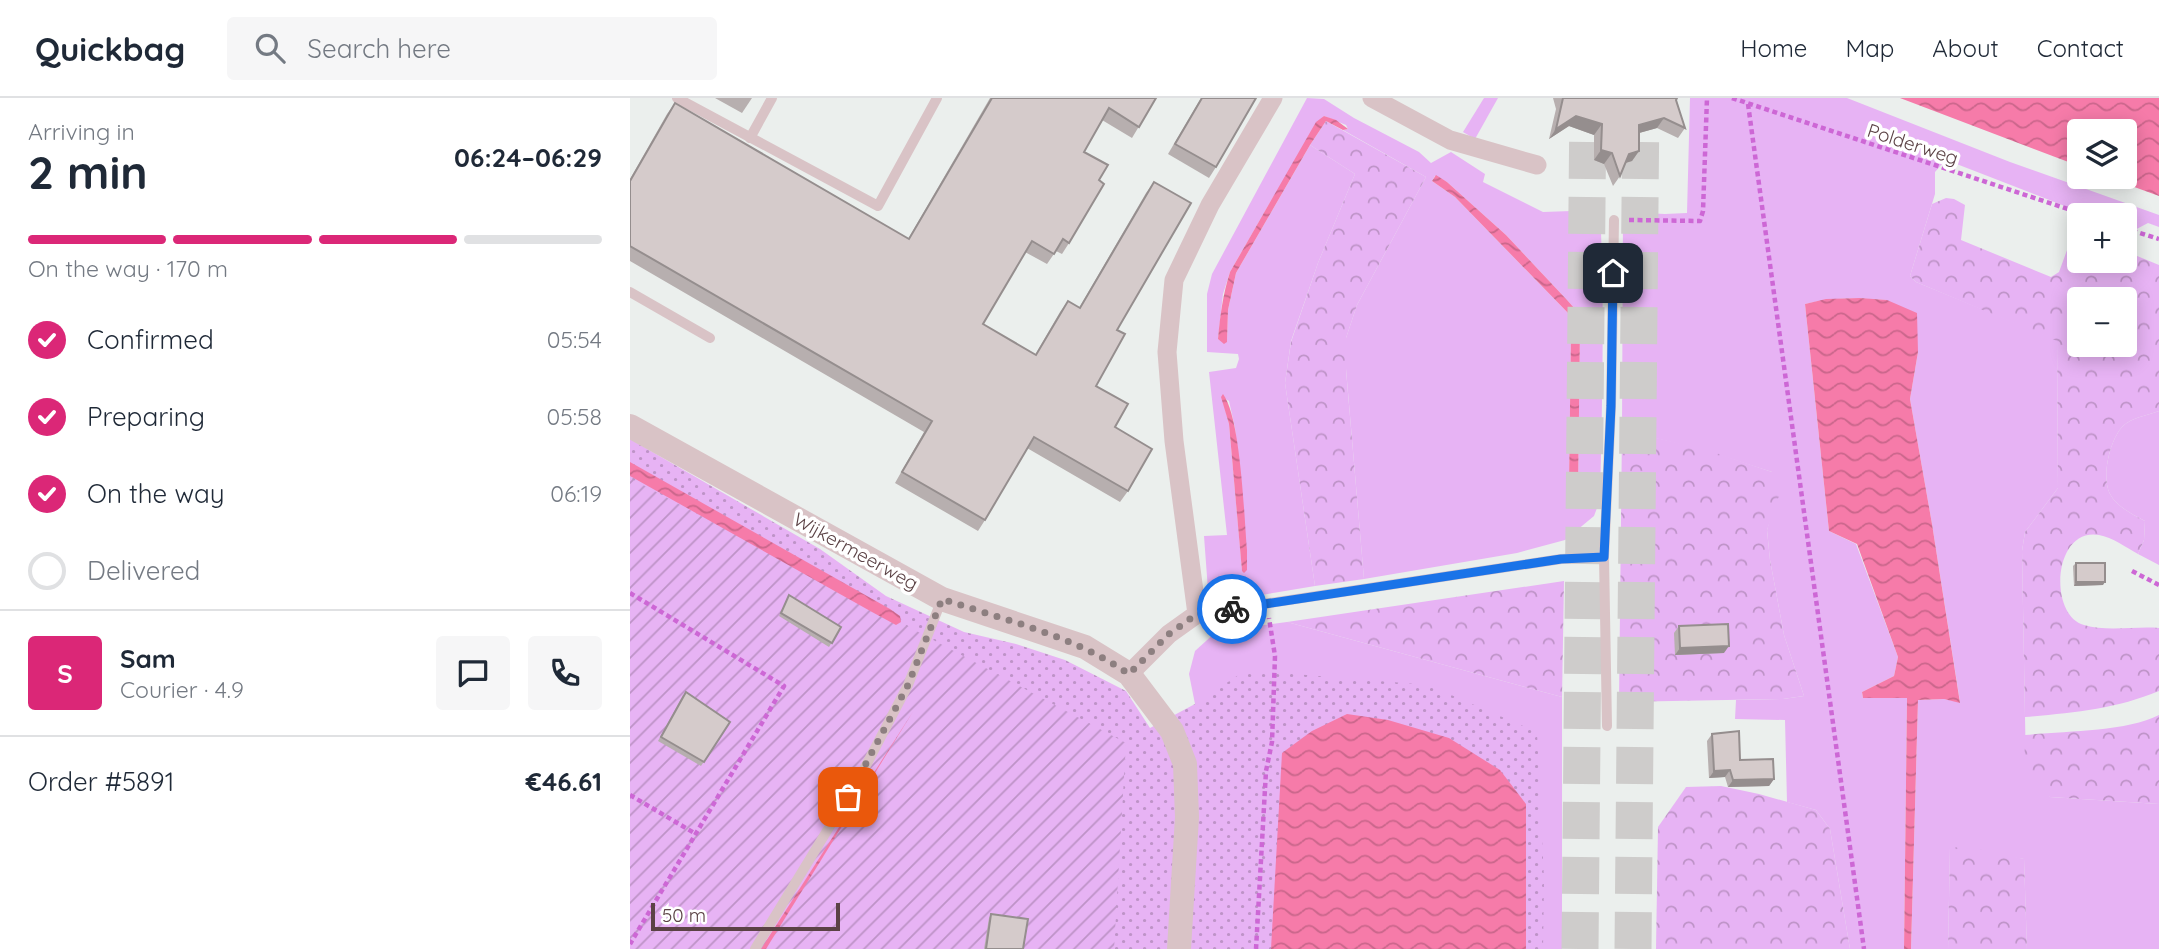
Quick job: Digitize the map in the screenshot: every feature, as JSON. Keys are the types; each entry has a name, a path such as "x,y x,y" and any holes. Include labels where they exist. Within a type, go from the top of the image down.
{"street":[{"path":"1129,674 1169,634 1197,614 1174,441 1167,352 1174,280 1210,205 1273,98"},
{"path":"1372,98 1450,140 1537,164"},
{"name":"Wijkermeerweg","path":"630,426 942,599 1084,647 1129,674 1172,731 1185,764 1188,817 1179,949"}],"lane":[{"path":"677,98 877,206 937,98"},
{"path":"750,138 772,98"},
{"path":"1607,726 1604,557 1611,406 1614,220"},
{"path":"630,292 710,338"},
{"path":"1197,614 1561,559 1604,557"},
{"path":"755,949 861,775 908,685 942,599"}],"path":[{"path":"1614,220 1700,221 1703,211 1707,98"},
{"name":"Polderweg","path":"1732,98 2067,209"},
{"path":"1748,104 1864,949"},
{"path":"2137,232 2159,239"},
{"path":"2132,571 2159,586"},
{"path":"630,593 784,686 630,944"},
{"path":"1255,949 1266,771 1272,742 1275,668 1267,604"},
{"path":"630,795 696,834"}],"green space":[{"path":"1307,98 1324,99 1419,152 1431,163 1451,152 1485,174 1483,182 1543,212 1600,210 1602,427 1600,500 1594,516 1565,540 1517,553 1364,579 1346,369 1346,338 1357,305 1426,177 1343,130 1348,129 1346,125 1324,116 1230,272 1223,294 1218,339 1227,342 1228,310 1236,273 1310,145 1355,174 1318,263 1291,341 1285,383 1315,586 1244,598 1208,590 1204,536 1227,535 1209,372 1236,368 1239,359 1238,354 1207,352 1207,294 1212,274","holes":["1435,176 1447,182 1506,235 1576,310 1580,329 1578,493 1570,495 1569,482 1571,331 1568,313 1455,197 1432,181","1222,397 1229,401 1235,428 1247,558 1242,570 1229,424"]},
{"path":"1484,98 1498,98 1475,139 1463,132"},
{"path":"1690,98 1847,98 2067,182 2067,189 2086,189 2125,203 2067,203 2067,207 1954,163 1942,164 1935,172 1935,194 1910,276 1916,282 2057,340 2058,488 2025,532 2022,551 2026,771 2050,797 2159,804 2159,949 2027,949 2024,859 1950,848 1948,949 1911,949 1918,700 1944,699 1960,702 1910,399 1918,352 1887,300 1856,299 1805,304 1829,531 1856,544 1898,657 1894,676 1862,692 1863,698 1907,698 1904,949 1850,949 1830,829 1816,810 1787,802 1785,720 1735,719 1736,700 1804,696 1784,635 1770,560 1767,530 1772,512 1772,472 1704,450 1622,430 1623,212 1687,213"},
{"path":"1326,121 1426,177 1357,305 1346,338 1346,370 1364,579 1315,586 1285,383 1291,342 1318,263 1355,174 1310,145"},
{"path":"1946,198 1965,205 1961,240 2051,277 2059,272 2067,250 2067,273 2137,273 2137,256 2159,265 2159,411 2126,423 2118,432 2108,458 2106,478 2113,499 2125,510 2145,521 2144,540 2138,554 2104,536 2084,536 2072,544 2065,557 2061,590 2065,606 2072,618 2084,625 2102,628 2159,628 2159,691 2110,706 2025,717 2022,551 2025,532 2058,488 2057,341 1916,282 1910,276 1932,204"},
{"path":"2137,207 2159,215 2159,227 2148,223 2137,229"},
{"path":"2159,411 2159,565 2138,554 2144,540 2145,521 2117,503 2110,494 2106,478 2111,449 2118,432 2126,423"},
{"path":"1622,430 1704,449 1772,472 1779,480 1780,493 1767,530 1770,560 1784,635 1804,696 1783,699 1619,702"},
{"path":"630,439 820,549 886,596 964,632 1016,644 1065,660 1126,691 1150,728 1195,704 1246,670 1428,685 1537,732 1544,879 1543,949 630,949"},
{"path":"630,478 1126,743 1114,949 630,949"},
{"path":"1564,581 1562,697 1287,622"},
{"path":"1287,622 1562,697 1562,949 1526,949 1195,704 1189,674 1195,651 1217,631"},
{"path":"2159,715 2159,804 2050,797 2033,787 2028,780 2025,735 2112,728"},
{"path":"1721,786 1816,810 1830,829 1850,949 1656,949 1658,827 1686,787"},
{"path":"1950,847 1980,849 2024,859 2027,949 1948,949"}],"water":[{"path":"1900,98 2159,98 2159,196 2137,188 2137,119 2067,119 2067,161"},
{"path":"1324,116 1336,120 1348,129 1343,130 1326,121 1236,273 1228,310 1227,342 1224,344 1218,339 1230,272 1316,122"},
{"path":"1436,175 1506,235 1576,310 1580,329 1578,494 1575,497 1570,496 1569,482 1571,331 1568,313 1455,197 1432,181"},
{"path":"1826,299 1887,300 1917,313 1918,352 1910,399 1960,703 1944,699 1918,700 1911,949 1904,949 1907,698 1863,698 1862,692 1894,676 1898,657 1857,544 1829,531 1805,304"},
{"path":"1223,394 1234,424 1241,468 1247,550 1247,570 1244,573 1229,424 1221,397"},
{"path":"630,462 890,609 900,616 901,622 896,625 630,476"},
{"path":"914,710 766,949 761,949"},
{"path":"1347,714 1388,720 1449,738 1500,770 1526,804 1526,949 1271,949 1282,753 1312,731"}],"building":[{"path":"992,98 1156,98 1139,127 1109,108 1084,152 1108,165 1099,180 1104,184 1069,243 1063,239 1054,254 1032,241 983,324 1036,355 1068,301 1080,308 1154,182 1191,203 1117,330 1125,334 1096,386 1128,404 1115,427 1152,449 1128,491 1034,437 985,520 902,472 932,421 630,246 630,181 675,103 909,239"},
{"path":"1202,98 1256,98 1216,167 1175,144"},
{"path":"1563,98 1677,98 1685,128 1664,118 1639,125 1639,151 1629,154 1620,176 1612,153 1601,150 1602,124 1576,116 1556,129"},
{"path":"2076,563 2105,563 2105,582 2076,582"},
{"path":"789,595 841,627 832,643 781,613"},
{"path":"1728,624 1729,646 1680,648 1679,626"},
{"path":"686,692 730,722 704,762 661,737"},
{"path":"1739,731 1740,760 1773,759 1774,779 1733,780 1730,770 1714,771 1712,734"},
{"path":"991,914 1028,919 1023,949 986,949"}],"tunnel":[{"path":"1580,949 1588,98"},
{"path":"1633,949 1641,98"}],"way so far":[{"path":"848,797 908,685 942,599 1084,647 1129,674 1169,634 1197,614 1232,609"}],"route":[{"path":"1232,609 1561,559 1604,557 1611,406 1613,273"}]}
